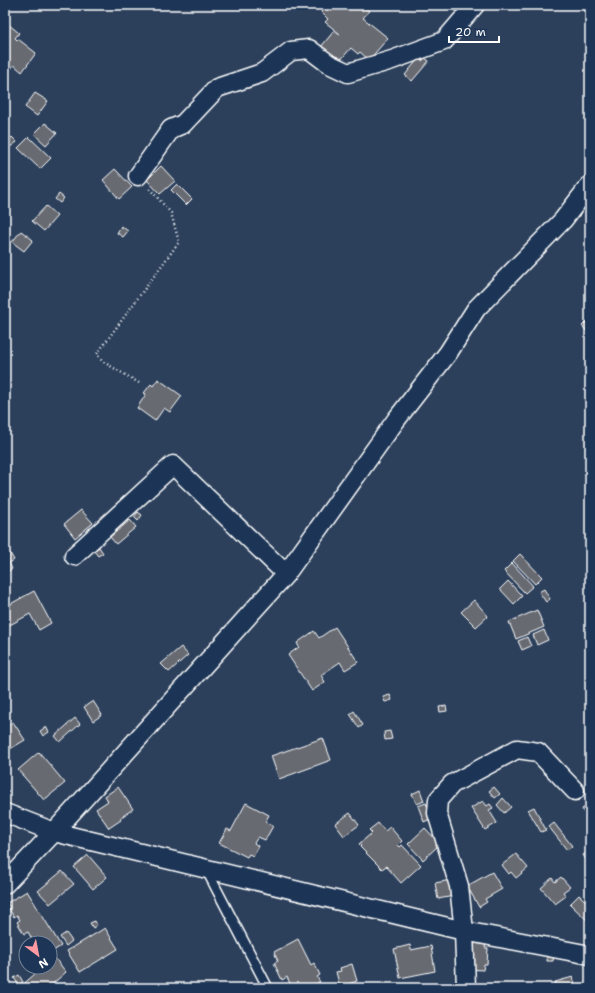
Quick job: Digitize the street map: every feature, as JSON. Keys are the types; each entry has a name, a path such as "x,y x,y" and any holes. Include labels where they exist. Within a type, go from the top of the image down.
{"street":[{"path":"138,176 172,129 183,124 216,88 262,73 291,51 309,49 329,64 348,73 392,60 444,41 475,5"},
{"path":"5,884 54,832 286,574 396,420 448,353 476,309 563,220 590,185"},
{"path":"74,556 173,465 286,574"},
{"path":"466,988 464,931 459,886 436,813 438,800 452,784 517,749 538,752 575,791"},
{"path":"5,813 54,832 206,869 464,931 590,955"}],"lane":[{"path":"206,869 268,988"}],"path":[{"path":"138,176 171,213 179,242 97,354 102,361 139,383"},
{"path":"5,978 12,988"}],"building":[{"path":"327,5 362,5 369,11 363,18 388,38 369,60 360,52 358,54 351,48 338,63 320,48 334,31 340,35 325,22 328,19 321,12"},
{"path":"8,24 19,33 15,38 36,53 22,72 14,65 9,71 5,68 5,27"},
{"path":"425,58 429,61 412,81 405,75 418,59 422,61"},
{"path":"35,93 48,101 37,116 25,107"},
{"path":"45,123 57,133 46,145 34,134"},
{"path":"12,137 17,142 10,147 6,142"},
{"path":"29,137 51,158 40,169 18,148"},
{"path":"161,166 175,181 160,194 147,180"},
{"path":"115,169 132,187 119,199 103,180"},
{"path":"177,184 192,199 186,205 171,190"},
{"path":"59,194 64,198 60,203 55,199"},
{"path":"46,206 57,216 44,231 32,221"},
{"path":"121,226 128,231 123,237 117,233"},
{"path":"21,231 33,240 24,251 12,242"},
{"path":"588,320 590,322 590,335 582,326"},
{"path":"158,379 182,396 170,412 164,408 155,421 137,408 146,394 144,393 151,384 153,386"},
{"path":"81,510 93,523 75,538 64,524"},
{"path":"138,512 142,515 138,521 134,517"},
{"path":"130,520 136,527 116,544 110,537"},
{"path":"5,545 14,560 9,563 12,569 5,573"},
{"path":"99,547 103,553 98,556 94,551"},
{"path":"520,554 542,577 535,584 513,561"},
{"path":"512,563 533,586 525,593 504,571"},
{"path":"508,581 522,596 514,604 500,589"},
{"path":"544,589 550,599 546,602 539,592"},
{"path":"34,591 51,623 39,630 30,614 6,627 5,607"},
{"path":"474,600 488,616 476,627 461,612"},
{"path":"537,610 544,627 516,639 509,622"},
{"path":"335,627 358,662 345,670 340,662 321,675 325,682 312,691 288,655 299,647 297,643 314,631 319,638"},
{"path":"544,630 548,640 537,645 533,635"},
{"path":"527,637 531,646 522,650 518,641"},
{"path":"181,647 188,655 169,672 161,664"},
{"path":"390,695 392,700 385,702 383,697"},
{"path":"93,701 102,715 93,721 84,707"},
{"path":"446,706 447,711 440,712 439,707"},
{"path":"354,711 363,725 359,728 350,714"},
{"path":"75,718 80,724 60,742 55,736"},
{"path":"13,722 25,740 5,752 5,727"},
{"path":"46,727 49,732 43,736 40,731"},
{"path":"390,731 392,739 385,740 384,732"},
{"path":"323,738 331,760 279,779 271,756"},
{"path":"39,752 65,783 44,800 18,770"},
{"path":"118,787 133,809 109,828 96,809 108,801 105,796"},
{"path":"494,787 500,794 495,798 489,791"},
{"path":"5,789 9,791 5,797"},
{"path":"420,790 424,801 417,804 412,794"},
{"path":"590,795 590,823 582,809 589,805 585,798"},
{"path":"503,798 511,807 504,813 497,805"},
{"path":"483,801 487,806 490,804 493,808 489,810 497,823 485,830 471,808"},
{"path":"246,803 269,815 265,822 273,826 265,840 258,837 254,843 258,846 253,856 249,854 247,857 219,843 227,829 231,831"},
{"path":"426,803 432,818 424,822 418,806"},
{"path":"534,807 546,830 541,832 528,810"},
{"path":"350,813 359,825 344,836 335,824"},
{"path":"378,823 385,831 390,827 402,841 398,845 400,847 402,845 421,865 401,883 386,866 382,869 360,847 361,846 359,844 372,833 369,830"},
{"path":"554,823 572,846 567,850 549,827"},
{"path":"425,828 440,844 423,860 408,844"},
{"path":"590,850 590,865 583,855"},
{"path":"516,854 528,868 516,878 511,872 509,874 502,865"},
{"path":"88,855 107,877 93,889 74,867"},
{"path":"62,871 74,884 50,904 38,891"},
{"path":"492,872 502,889 485,899 487,902 479,907 467,886"},
{"path":"561,877 570,887 563,892 566,896 555,904 541,888 552,878 555,882"},
{"path":"451,880 454,896 438,899 435,883"},
{"path":"27,891 54,935 30,935 28,932 24,934 17,922 20,920 17,915 14,917 7,903"},
{"path":"579,895 590,905 590,923 570,904"},
{"path":"95,921 97,925 93,928 90,923"},
{"path":"105,928 118,949 80,972 67,951"},
{"path":"66,933 72,941 66,946 60,937"},
{"path":"298,939 311,965 314,963 320,975 317,977 320,982 307,988 292,988 287,977 282,980 274,963 278,961 274,952"},
{"path":"58,941 61,946 58,948"},
{"path":"470,941 486,943 485,948 488,948 487,964 484,964 483,970 467,969"},
{"path":"410,945 411,950 431,946 435,971 400,978 394,949"},
{"path":"547,954 554,954 553,961 547,961"},
{"path":"58,962 66,972 48,988 20,987 34,975 58,975"},
{"path":"352,964 357,981 340,987 336,972 341,971 340,968"},
{"path":"19,975 23,982 19,985 14,978"},
{"path":"573,977 576,988 557,988 555,982"}]}
